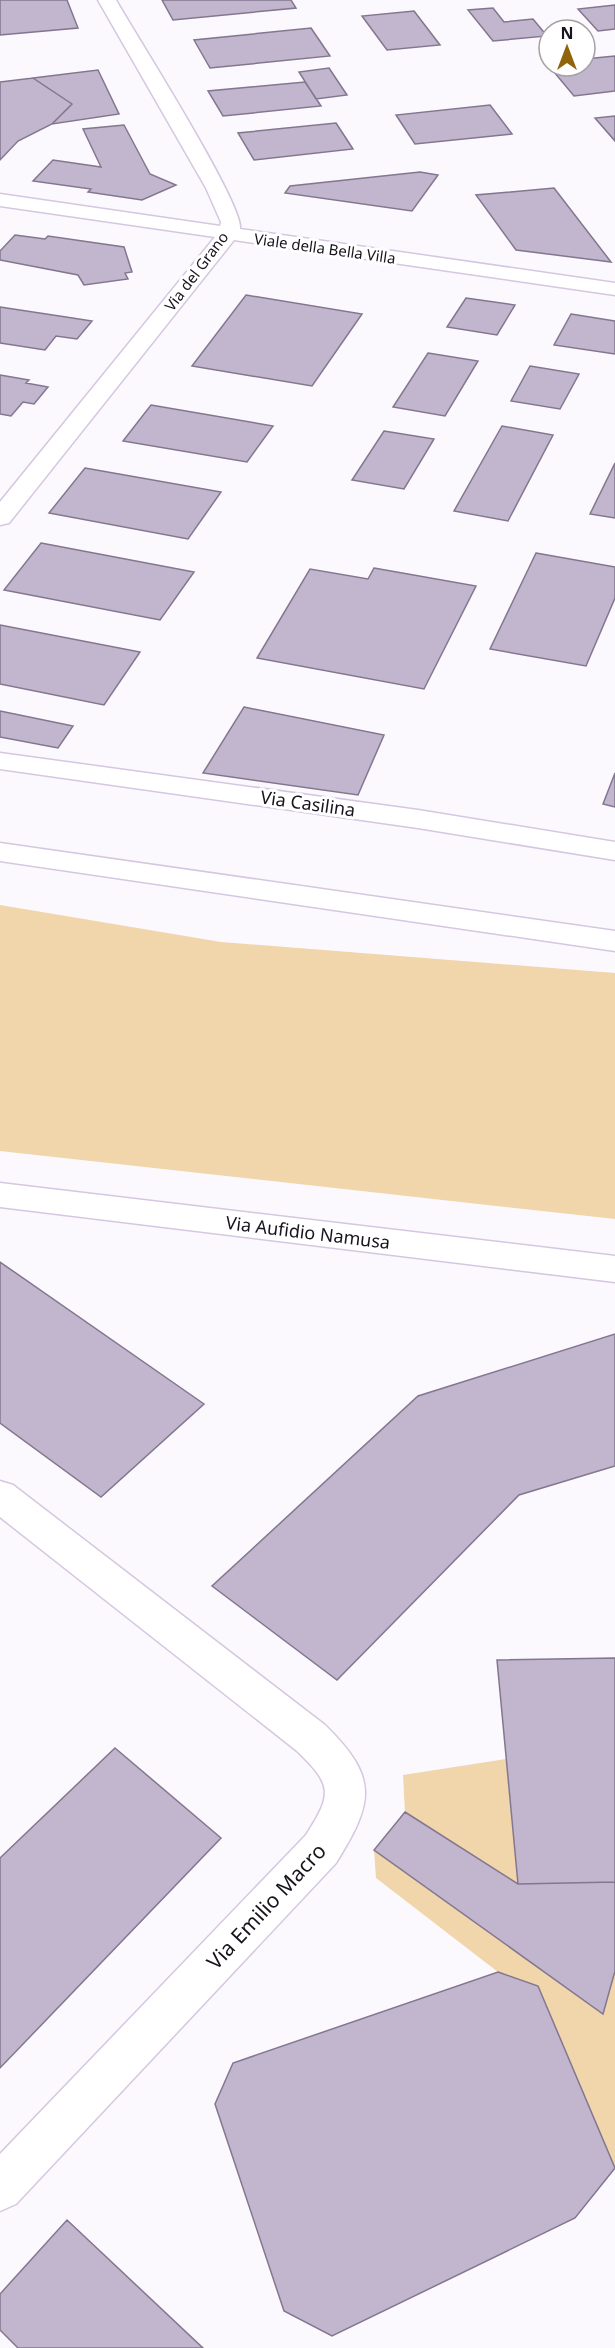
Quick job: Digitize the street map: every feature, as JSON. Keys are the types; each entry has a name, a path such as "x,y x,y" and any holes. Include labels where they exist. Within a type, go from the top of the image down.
{"street":[{"name":"Via del Grano","path":"0,518 228,234 231,222 216,188 107,0"},
{"name":"Viale della Bella Villa","path":"0,200 615,289"},
{"name":"Via Casilina","path":"0,761 418,819 615,851"},
{"path":"0,852 615,941"},
{"name":"Via Aufidio Namusa","path":"0,1196 615,1269"},
{"name":"Via Emilio Macro","path":"0,1496 311,1738 342,1770 346,1790 344,1810 321,1849 0,2188"}],"shaded area":[{"path":"0,905 221,942 615,973 615,1219 0,1151"},
{"path":"506,1759 518,1884 405,1812 403,1775"},
{"path":"374,1850 603,2014 615,1971 615,2168 538,1986 498,1972 376,1878"}],"building":[{"path":"0,0 67,0 78,28 0,35"},
{"path":"162,0 291,0 296,8 173,20"},
{"path":"615,5 615,29 598,31 597,18 586,18 578,9"},
{"path":"493,8 504,22 533,19 537,24 537,37 493,41 468,10"},
{"path":"414,11 440,45 387,50 362,16"},
{"path":"311,28 330,56 210,68 194,40"},
{"path":"615,56 615,91 574,96 559,78 597,78 597,58"},
{"path":"329,68 347,95 316,99 299,72"},
{"path":"98,70 119,114 52,124 72,104 33,78"},
{"path":"33,78 72,104 52,124 18,141 0,160 0,82"},
{"path":"305,82 321,106 223,116 208,91"},
{"path":"490,105 512,134 415,144 396,115"},
{"path":"615,116 615,141 595,118"},
{"path":"336,123 353,149 254,160 238,133"},
{"path":"124,125 150,174 176,185 142,200 88,192 91,189 33,181 53,160 101,167 83,129"},
{"path":"420,172 438,175 412,211 285,193 290,186"},
{"path":"554,188 611,262 516,250 476,195"},
{"path":"15,235 45,239 48,236 124,247 132,272 125,273 128,279 84,285 78,275 0,260 0,251"},
{"path":"246,295 362,314 312,386 192,366"},
{"path":"466,298 515,305 497,335 447,327"},
{"path":"0,307 92,321 77,339 56,336 45,350 0,343"},
{"path":"571,314 615,321 615,354 554,345"},
{"path":"428,353 478,361 445,416 393,407"},
{"path":"530,366 579,374 560,409 511,401"},
{"path":"0,375 29,380 26,383 48,387 34,404 23,402 11,416 0,414"},
{"path":"151,405 273,426 247,462 123,441"},
{"path":"502,426 553,435 508,521 454,511"},
{"path":"384,431 434,439 404,489 352,480"},
{"path":"615,463 615,518 590,514"},
{"path":"85,468 221,492 188,539 49,513"},
{"path":"41,543 194,572 160,620 4,590"},
{"path":"536,553 615,567 615,598 586,666 490,649"},
{"path":"374,568 476,586 424,689 257,658 310,569 368,579"},
{"path":"0,625 140,652 104,705 0,684"},
{"path":"244,707 384,735 358,795 203,773"},
{"path":"0,711 73,726 58,748 0,737"},
{"path":"615,773 615,807 603,804"},
{"path":"0,1262 204,1404 101,1497 0,1423"},
{"path":"615,1334 615,1466 519,1495 337,1680 212,1586 418,1396"},
{"path":"615,1658 615,1882 518,1884 497,1660"},
{"path":"115,1748 221,1838 0,2068 0,1858"},
{"path":"405,1812 518,1884 615,1882 615,1971 603,2014 374,1850"},
{"path":"498,1972 538,1986 615,2168 575,2218 332,2336 284,2311 215,2104 233,2063"},
{"path":"67,2220 203,2348 18,2348 0,2330 0,2294"}]}
